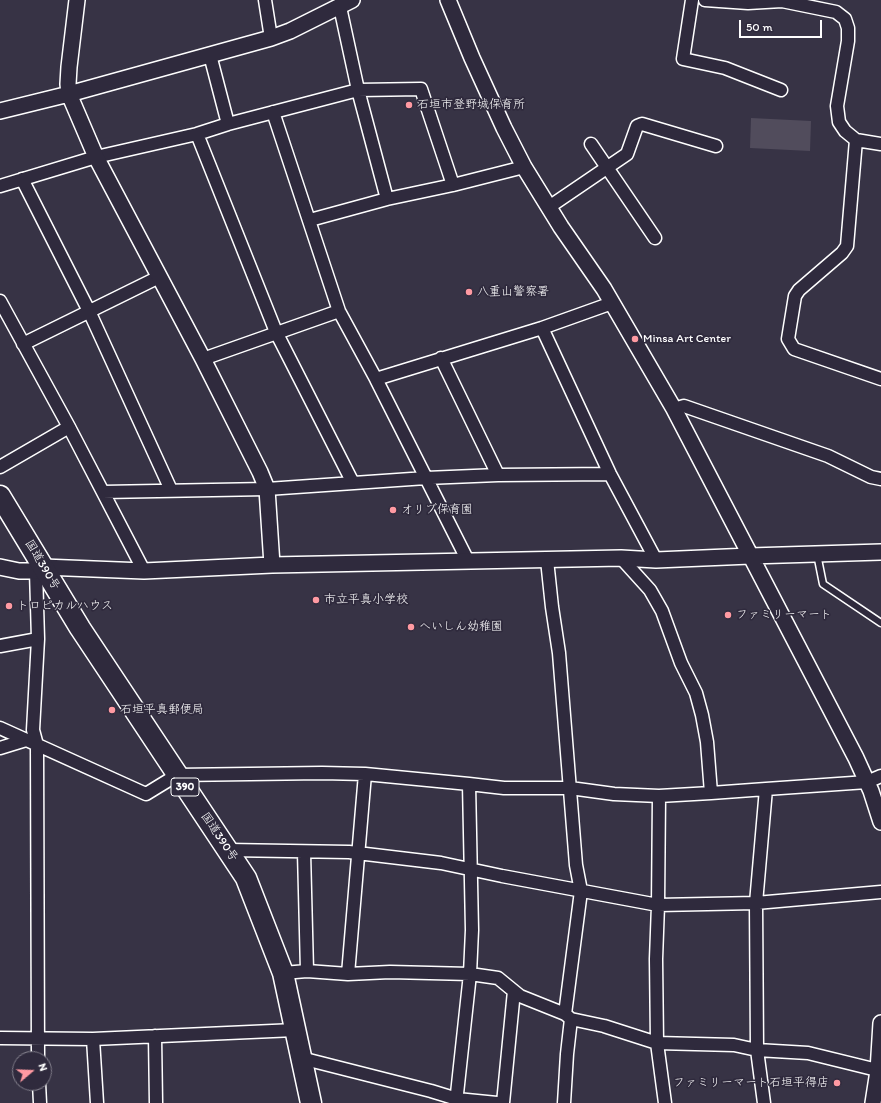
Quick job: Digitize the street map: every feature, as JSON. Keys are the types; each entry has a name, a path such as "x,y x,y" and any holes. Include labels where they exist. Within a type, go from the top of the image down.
{"highway":[{"name":"国道390号","path":"0,496 40,569 246,878 283,973 311,1103"}],"street":[{"path":"77,0 69,72 69,94 96,157 203,358 260,472 267,489 272,565"},
{"path":"265,0 270,38"},
{"path":"448,0 472,58 504,128 524,167 612,303 674,409 852,751 867,782 881,822"},
{"path":"692,0 683,60 725,68 781,90"},
{"path":"705,0 748,3 782,0 836,12 844,19 848,28 848,41 838,106 839,122 845,131 856,140 881,144"},
{"path":"0,111 69,94 270,38 290,31 346,3 358,90 387,199"},
{"path":"210,55 228,124"},
{"path":"0,186 96,157 197,134 228,124 358,90 421,90 453,185"},
{"path":"273,112 340,311 468,561"},
{"path":"549,207 627,154 637,126 642,124 716,146"},
{"path":"197,134 276,332 353,483"},
{"path":"856,140 847,246 842,253 799,290 795,296 788,339 794,349 881,379"},
{"path":"591,144 655,238"},
{"path":"310,220 387,199 453,185 524,167"},
{"path":"22,179 89,311 171,490"},
{"path":"23,344 159,277"},
{"path":"0,301 69,427 144,570"},
{"path":"376,379 542,328 612,303"},
{"path":"203,358 340,311"},
{"path":"542,328 610,474 656,560"},
{"path":"441,358 498,475"},
{"path":"674,409 684,406 828,456 871,478 881,480"},
{"path":"0,467 69,427"},
{"path":"103,492 267,489 426,478 498,475 610,474"},
{"path":"0,567 19,571 40,569 144,570 272,565 621,558 656,560 881,552"},
{"path":"621,558 650,590 662,611 680,663 696,693 706,735 711,793"},
{"path":"547,560 559,653 576,865 581,891 568,1016 564,1103"},
{"path":"38,1051 31,742 38,639 40,569"},
{"path":"0,646 38,639"},
{"path":"0,728 146,794 177,775 322,773 365,774 504,788 570,788 614,794 659,796 867,782 881,776"},
{"path":"0,748 31,742"},
{"path":"348,974 365,774"},
{"path":"456,1101 470,974 472,930 472,869 469,784"},
{"path":"764,1103 757,1050 756,903 766,789"},
{"path":"659,796 656,959 657,1043 665,1103"},
{"path":"228,850 358,852 441,863 658,905 756,903 881,892"},
{"path":"304,852 307,971"},
{"path":"283,973 307,971 348,974 390,972 470,974 498,978 520,996 568,1016 657,1043 734,1045 757,1050 808,1053 879,1071"},
{"path":"503,1103 514,991"},
{"path":"873,1103 879,1071 881,1023"},
{"path":"0,1038 93,1038 295,1030"},
{"path":"155,1036 156,1103"},
{"path":"93,1038 97,1103"},
{"path":"301,1058 431,1091 456,1101 497,1103"},
{"path":"39,1091 40,1103"}],"lane":[{"path":"817,554 823,584 881,623"}],"shaded area":[{"path":"751,118 811,121 810,151 750,148"}],"place":[{"name":"石垣市登野城保育所","path":"409,105"},
{"name":"八重山警察署","path":"469,292"},
{"name":"Minsa Art Center","path":"635,339"},
{"name":"オリブ保育園","path":"393,510"},
{"name":"市立平真小学校","path":"316,600"},
{"name":"トロピカルハウス","path":"9,606"},
{"name":"ファミリーマート","path":"728,615"},
{"name":"へいしん幼稚園","path":"411,627"},
{"name":"石垣平真郵便局","path":"112,710"},
{"name":"ファミリーマート石垣平得店","path":"837,1083"}]}
